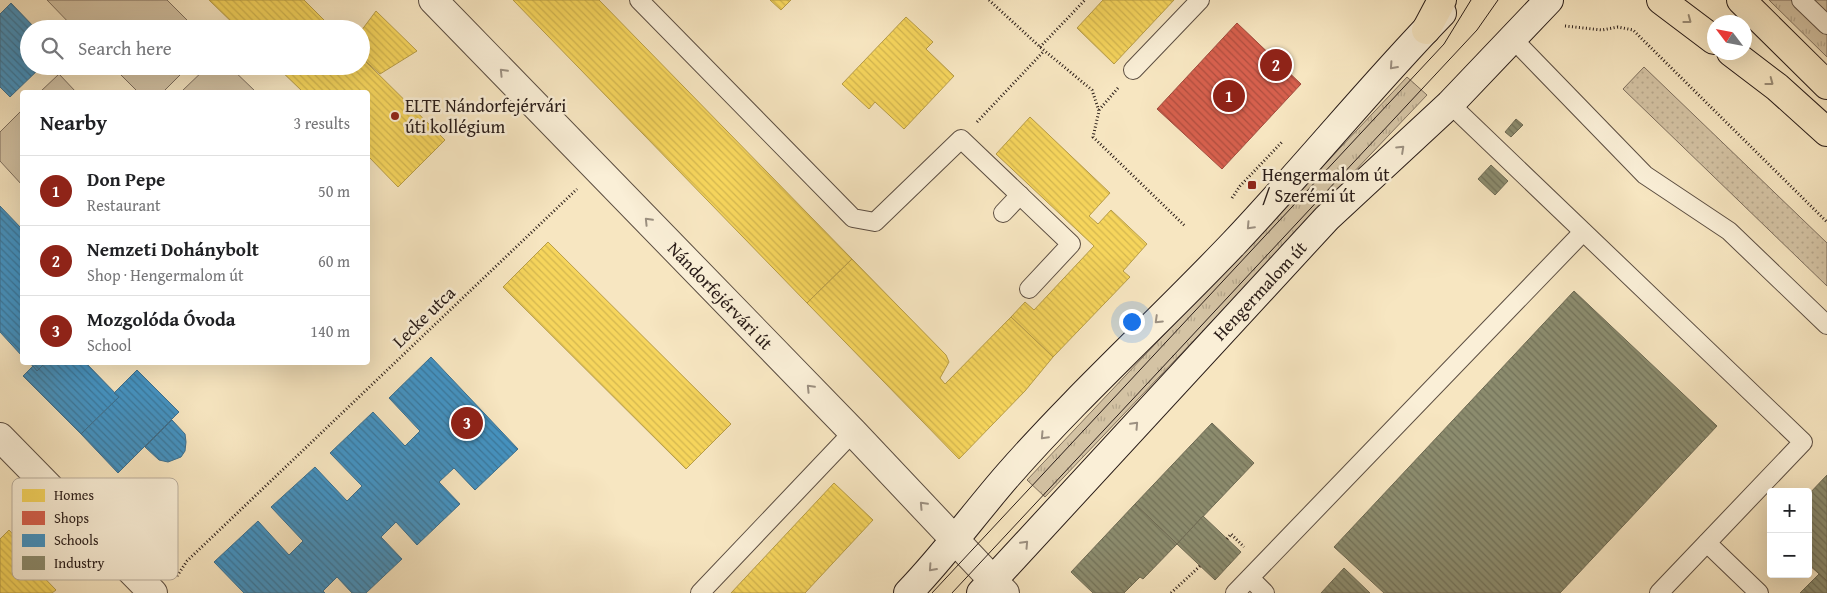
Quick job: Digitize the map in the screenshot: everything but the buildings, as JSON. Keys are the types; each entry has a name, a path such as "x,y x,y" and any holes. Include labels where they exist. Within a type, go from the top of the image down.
{"main road":[{"path":"1426,30 1442,0"},
{"path":"908,593 955,542 1014,469 1106,370 1193,286 1252,224 1455,0"},
{"name":"Hengermalom út","path":"992,589 1327,218 1450,104 1549,0"},
{"path":"1661,0 1707,35"},
{"path":"1741,0 1827,85"},
{"name":"Nándorfejérvári út","path":"441,3 598,170 853,432 955,542 992,589"},
{"path":"1742,60 1777,87 1827,132"},
{"path":"0,437 45,478"}],"lane":[{"path":"639,0 853,218 875,222 961,138 1071,244 1029,289"},
{"path":"1133,70 1200,0"},
{"path":"1801,0 1827,25"},
{"path":"1512,38 1645,175 1729,231 1827,325"},
{"path":"1450,104 1803,442 1659,593"},
{"path":"1003,213 1020,195"},
{"path":"1235,593 1583,232"},
{"path":"700,593 853,432"},
{"path":"1707,543 1759,593"},
{"path":"1250,578 1265,593"}],"path":[{"path":"990,0 1044,51 1092,90 1099,110 1093,136 1186,226"},
{"path":"1040,47 1085,0"},
{"path":"1576,27 1602,30 1618,27 1633,30 1827,222"},
{"path":"975,124 1044,51"},
{"name":"Lecke utca","path":"178,571 598,170"},
{"path":"1171,593 1200,566"}],"green space":[{"path":"47,0 167,0 187,20 66,20"},
{"path":"1769,0 1827,0 1827,57"},
{"path":"1644,67 1827,243 1827,286 1623,89"},
{"path":"60,75 74,90 42,90"},
{"path":"121,75 180,75 165,90 136,90"},
{"path":"199,75 238,75 254,90 183,90"},
{"path":"1407,77 1427,95 1045,497 1027,480"},
{"path":"20,112 20,183 0,161 0,132"}],"tram line":[{"path":"932,593 1444,44 1471,0"},
{"path":"952,593 1477,30 1498,0"}],"place":[{"name":"Nemzeti Dohánybolt","path":"1276,65"},
{"name":"Don Pepe","path":"1229,96"},
{"name":"ELTE Nándorfejérvári úti kollégium","path":"395,116"},
{"name":"Hengermalom út / Szerémi út","path":"1252,185"},
{"name":"Mozgolóda Óvoda","path":"467,423"}]}
